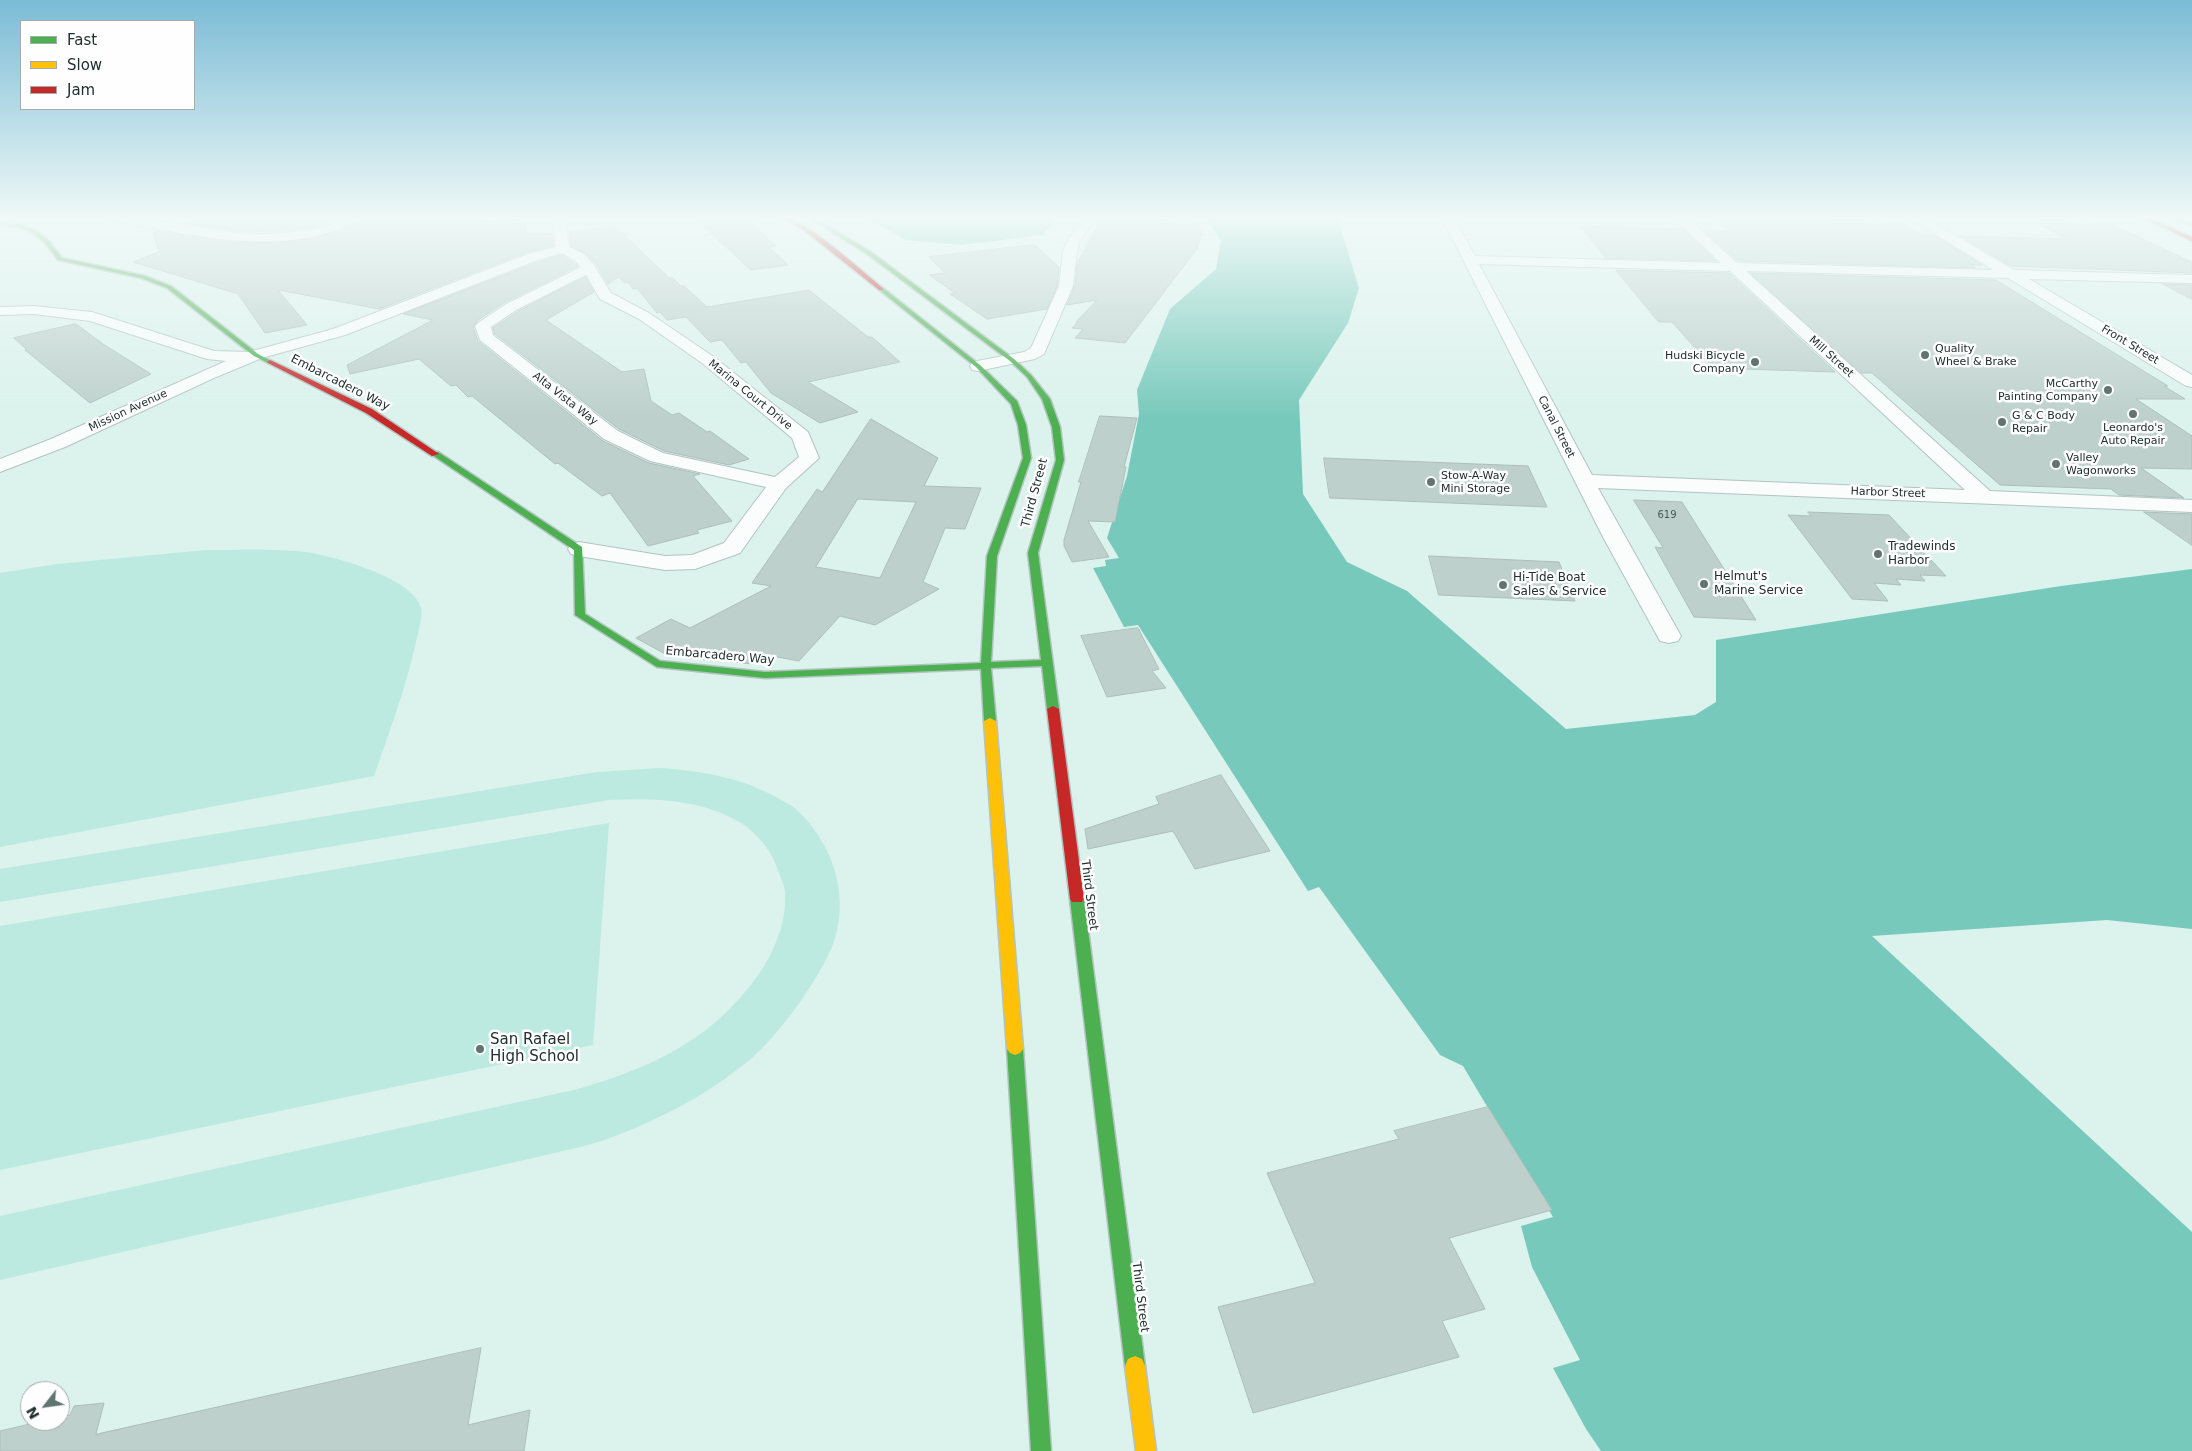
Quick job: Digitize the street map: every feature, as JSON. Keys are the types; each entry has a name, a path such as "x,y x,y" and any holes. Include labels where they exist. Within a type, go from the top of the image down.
{"main road":[{"name":"Embarcadero Way","path":"160,284 169,287 197,306 256,356 369,411 579,548 580,615 657,664 764,675 1045,663"},
{"name":"Third Street","path":"875,284 978,366 1014,403 1022,424 1027,458 992,556 986,666 1004,886 1040,1451"},
{"name":"Third Street","path":"910,284 1012,360 1029,376 1046,399 1056,427 1060,460 1032,553 1146,1451"}],"street":[{"path":"0,311 34,310 92,317 213,356 256,356 339,332 462,284"},
{"name":"Alta Vista Way","path":"559,284 504,312 483,326 486,337 611,435 657,457 779,484"},
{"name":"Marina Court Drive","path":"579,548 665,563 695,562 732,548 779,484 809,458 801,436 708,360 644,316 605,296 598,284"},
{"path":"978,366 1029,356 1038,351 1066,284"},
{"name":"Canal Street","path":"1482,284 1585,481 1669,636"},
{"name":"Mill Street","path":"1752,284 1984,497"},
{"name":"Front Street","path":"2027,284 2192,382"},
{"name":"Mission Avenue","path":"0,466 58,443 208,374 256,356"},
{"name":"Harbor Street","path":"1585,481 2192,506"}],"shaded area":[{"path":"1199,284 1358,284 1359,288 1348,323 1299,400 1303,494 1347,562 1407,591 1566,729 1695,715 1716,702 1716,640 2061,586 2192,569 2192,929 2107,920 1872,936 2192,1232 2192,1451 1601,1451 1586,1429 1553,1368 1580,1360 1532,1267 1521,1226 1553,1217 1463,1066 1440,1055 1319,887 1308,891 1138,625 1124,627 1093,568 1106,566 1105,560 1119,558 1107,538 1127,476 1139,414 1137,390 1170,309"},
{"path":"206,550 286,550 327,556 386,577 403,586 415,597 421,608 419,629 402,693 374,776 0,847 0,573 57,564"},
{"path":"659,768 692,771 739,781 791,805 814,829 827,851 836,875 840,913 830,952 812,984 789,1017 765,1045 738,1069 704,1093 667,1113 596,1143 0,1280 0,1216 578,1089 648,1064 680,1047 711,1026 739,999 752,983 773,949 780,930 785,911 785,891 769,851 748,827 710,809 677,802 643,799 609,800 0,902 0,869 597,772"},
{"path":"609,823 593,1045 0,1170 0,926"}],"building":[{"path":"204,284 445,284 379,309 278,290 307,325 265,333 238,294"},
{"path":"482,284 542,284 505,302 477,321 473,327 478,341 603,441 649,463 700,474 693,476 732,521 697,530 699,533 648,546 610,493 602,496 558,463 555,464 472,396 468,397 456,385 451,386 419,359 350,374 347,365 433,320 403,314"},
{"path":"572,284 589,284 594,292 546,320 622,372 644,369 651,401 672,415 679,413 707,432 710,431 749,459 729,465 664,451 619,429 495,334 493,328 517,312"},
{"path":"629,284 679,284 684,286 707,307 809,290 868,337 872,337 900,362 808,382 858,412 820,423 771,393 746,362 741,363 722,340 710,342 686,317 667,320 660,312 657,313 637,288 633,289"},
{"path":"942,284 1057,284 1047,309 987,319 950,294 955,293"},
{"path":"1075,284 1170,284 1125,343 1075,338 1083,329 1072,328 1097,300 1067,305"},
{"path":"1627,284 1740,284 1835,372 1713,368 1672,322 1659,322"},
{"path":"1763,284 2002,284 2168,386 2164,386 2185,399 2136,399 2192,436 2192,469 2141,468 2184,498 2119,495 2111,489 2000,485 1872,373 1861,373"},
{"path":"2163,284 2192,285 2192,299"},
{"path":"76,324 103,344 151,374 90,403 25,350 14,338"},
{"path":"1100,416 1137,418 1124,467 1126,467 1115,522 1088,521 1109,557 1072,562 1064,546 1064,540 1081,482 1079,482"},
{"path":"871,419 938,458 924,486 981,488 965,529 945,528 923,582 939,589 875,625 840,616 799,661 767,655 765,658 760,657 753,664 669,656 636,638 671,619 690,628 771,586 752,583 817,489 822,492","holes":["858,499 916,502 880,578 816,567"]},
{"name":"Stow-A-Way Mini Storage","path":"1324,458 1528,466 1547,507 1330,498"},
{"name":"Helmut's Marine Service","path":"1634,500 1682,502 1756,620 1694,617 1655,547 1663,548"},
{"name":"Tradewinds Harbor","path":"1808,512 1889,515 1946,576 1920,575 1925,581 1896,579 1901,585 1874,583 1888,601 1852,599 1788,515 1811,516"},
{"path":"2144,512 2192,514 2192,545"},
{"name":"Hi-Tide Boat Sales & Service","path":"1429,556 1559,562 1575,601 1439,595"},
{"path":"1138,628 1159,669 1152,671 1166,688 1107,697 1081,636"},
{"path":"1221,775 1270,851 1195,869 1173,831 1088,849 1085,829 1159,804 1156,797"},
{"path":"1488,1107 1552,1210 1449,1238 1485,1309 1442,1321 1459,1357 1253,1413 1218,1307 1315,1283 1267,1173 1399,1139 1394,1131"},
{"path":"481,1348 468,1425 530,1410 524,1451 0,1451 0,1431 20,1426 20,1431 70,1431 70,1415 74,1406 104,1403 96,1434"}],"traffic: fast":[{"path":"160,284 169,287 256,355 270,362"},
{"path":"910,284 1012,360 1029,376 1046,399 1056,427 1060,460 1033,553 1053,709"},
{"path":"881,289 978,366 1014,403 1022,425 1027,458 992,556 986,666 990,721"},
{"path":"435,454 579,549 580,615 657,664 765,675 1045,663"},
{"path":"1077,899 1135,1366"},
{"path":"1015,1049 1041,1451"}],"traffic: slow":[{"path":"990,721 1015,1049"},
{"path":"1135,1366 1146,1451"}],"traffic: jam":[{"path":"874,284 881,289"},
{"path":"270,362 369,411 435,454"},
{"path":"1053,709 1077,899"}],"place":[{"name":"Quality Wheel & Brake","path":"1925,355"},
{"name":"Hudski Bicycle Company","path":"1755,362"},
{"name":"McCarthy Painting Company","path":"2108,390"},
{"name":"Leonardo's Auto Repair","path":"2133,414"},
{"name":"G & C Body Repair","path":"2002,422"},
{"name":"Valley Wagonworks","path":"2056,464"},
{"name":"Stow-A-Way Mini Storage","path":"1431,482"},
{"name":"Tradewinds Harbor","path":"1878,554"},
{"name":"Helmut's Marine Service","path":"1704,584"},
{"name":"Hi-Tide Boat Sales & Service","path":"1503,585"},
{"name":"San Rafael High School","path":"480,1049"}]}
